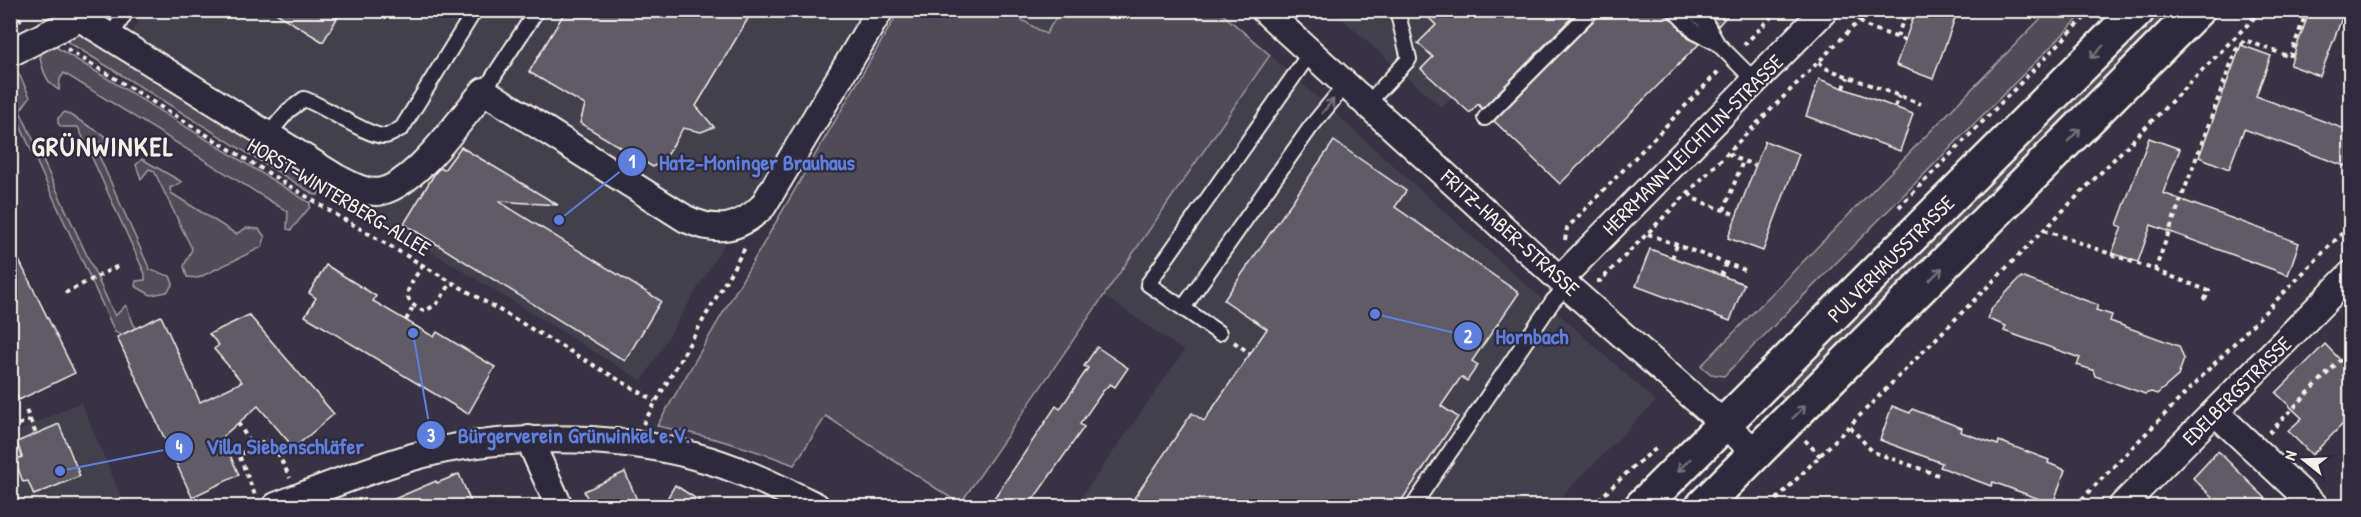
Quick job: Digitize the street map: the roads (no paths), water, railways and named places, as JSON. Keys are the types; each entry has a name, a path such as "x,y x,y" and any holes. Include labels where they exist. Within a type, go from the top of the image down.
{"main road":[{"name":"PULVERHAUSSTRASSE","path":"1642,507 2138,10"},
{"name":"PULVERHAUSSTRASSE","path":"1703,507 2197,10"}],"street":[{"path":"10,53 80,18 358,189 375,192 389,189 408,177 484,91 698,224 713,229 745,222 763,206 880,10"},
{"name":"HERRMANN-LEICHTLIN-STRASSE","path":"1563,282 1826,10"},
{"name":"FRITZ-HABER-STRASSE","path":"1267,12 1563,282 1758,454"},
{"name":"EDELBERGSTRASSE","path":"2122,507 2350,275"},
{"path":"2216,413 2315,507"},
{"path":"529,439 559,507"},
{"path":"277,502 410,457 461,446 529,439 630,445 693,455 731,468 816,507"}],"lane":[{"path":"111,36 127,10"},
{"path":"268,135 288,111 303,99 320,104 373,134 386,136 402,128 475,10"},
{"path":"484,91 537,10"},
{"path":"1367,104 1409,59 1397,10"},
{"path":"1485,118 1592,10"},
{"path":"1674,10 1695,32 1717,43"},
{"path":"1693,10 1706,23 1717,43 1755,81"},
{"path":"1219,333 1148,284 1310,53"},
{"path":"1183,308 1310,128 1346,84"},
{"path":"1413,507 1553,301 1563,282"}],"place":[{"name":"Hatz-Moninger Brauhaus","path":"559,220"},
{"name":"Hornbach","path":"1375,314"},
{"name":"Bürgerverein Grünwinkel e.V.","path":"413,333"},
{"name":"Villa Siebenschläfer","path":"60,471"}],"district":[{"name":"GRÜNWINKEL","path":"103,147"}]}
